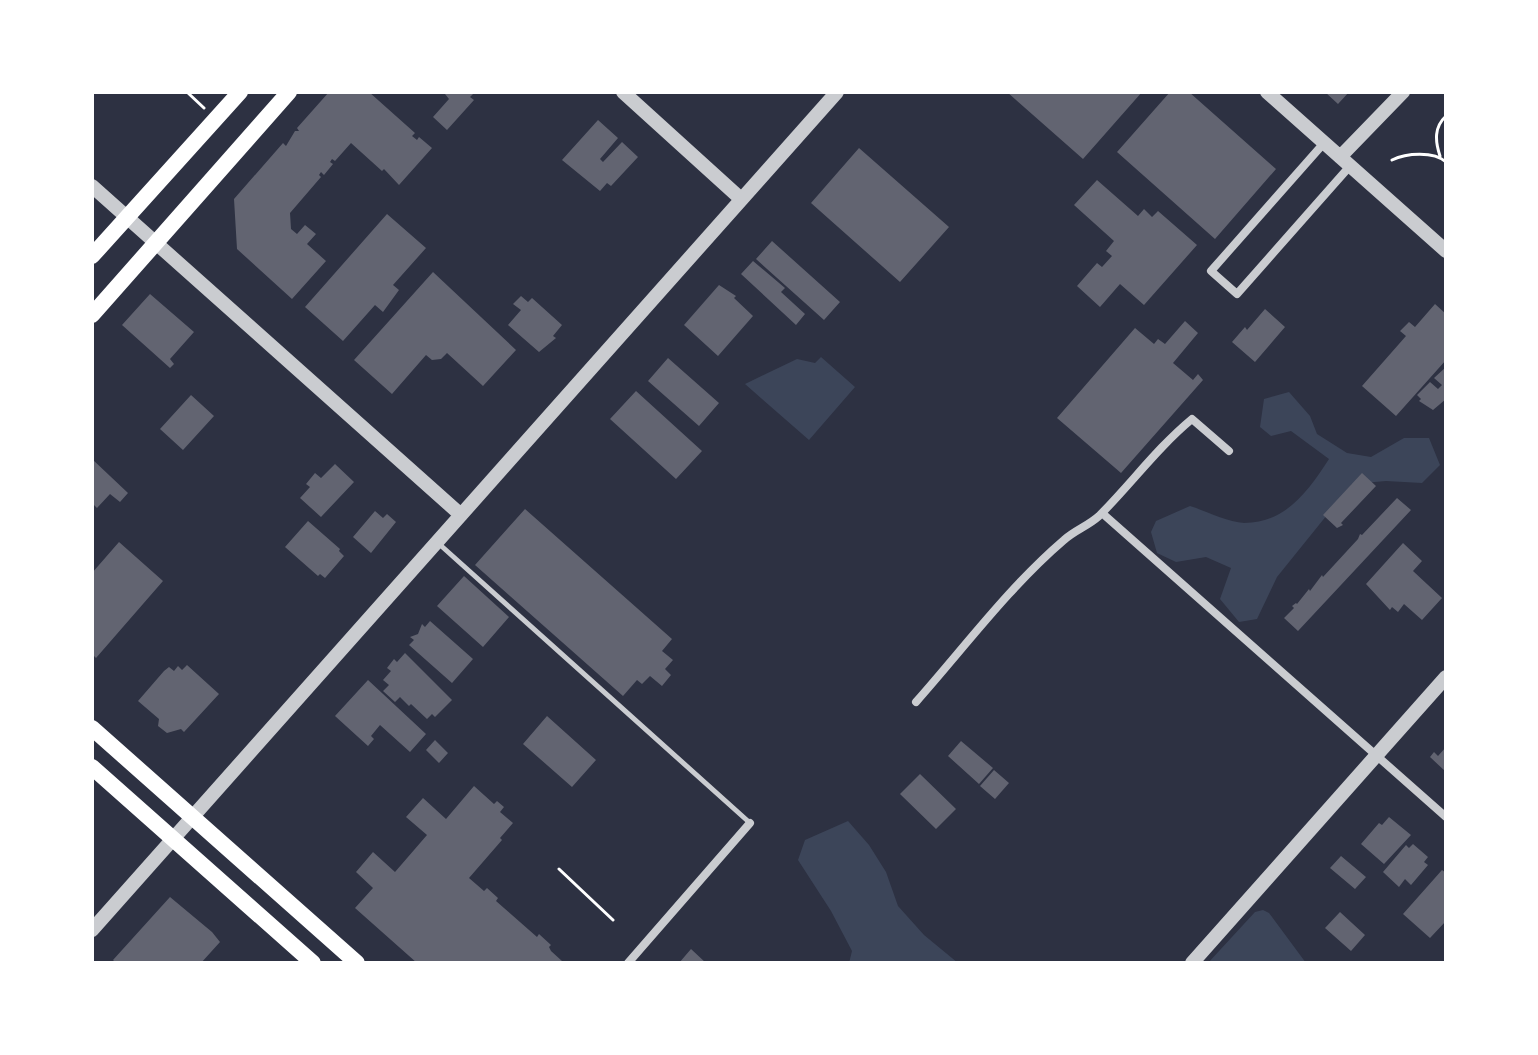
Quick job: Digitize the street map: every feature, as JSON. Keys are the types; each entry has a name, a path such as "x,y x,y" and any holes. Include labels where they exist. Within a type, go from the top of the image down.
{"main road":[{"path":"92,256 240,92"},
{"path":"92,315 289,92"},
{"path":"92,728 357,963"},
{"path":"92,767 313,963"}],"street":[{"path":"623,92 741,199"},
{"path":"92,930 837,92"},
{"path":"1267,92 1446,251"},
{"path":"1324,143 1211,271 1237,294 1403,92"},
{"path":"92,186 461,515"},
{"path":"916,702 1051,553 1102,513 1154,453 1192,419 1229,451"},
{"path":"1102,513 1446,817"},
{"path":"1192,963 1446,677"},
{"path":"628,963 750,823"}],"lane":[{"path":"437,542 750,823"}],"path":[{"path":"187,92 204,108"},
{"path":"1446,116 1437,125 1436,139 1440,156 1446,162"},
{"path":"1392,160 1402,155 1440,156"},
{"path":"559,869 613,920"}],"shaded area":[{"path":"821,357 855,387 809,440 745,384 797,359 815,363"},
{"path":"1289,392 1310,416 1317,434 1347,453 1371,457 1404,438 1429,438 1440,465 1422,483 1386,481 1352,484 1277,577 1257,619 1239,622 1220,599 1231,568 1206,557 1176,562 1157,553 1151,532 1156,521 1190,506 1237,522 1259,522 1284,511 1304,493 1329,459 1291,431 1271,436 1260,427 1264,399"},
{"path":"848,821 869,845 886,872 898,906 924,935 958,963 849,963 852,951 798,860 805,840"},
{"path":"1263,910 1269,913 1306,963 1208,963 1255,912"}],"building":[{"path":"329,92 369,92 415,133 412,136 417,140 419,137 432,148 399,185 351,143 335,161 332,159 330,162 333,164 324,175 321,172 321,177 290,213 291,229 297,234 305,225 316,234 307,244 326,261 292,299 237,249 234,199 283,143 286,146 295,131 299,131 297,128"},
{"path":"475,92 470,97 474,100 447,130 433,117 449,99 445,94"},
{"path":"1007,92 1142,92 1083,159"},
{"path":"1170,92 1189,92 1276,169 1215,239 1117,152"},
{"path":"1325,92 1349,92 1338,104"},
{"path":"598,120 618,138 600,159 603,162 622,142 638,157 611,186 607,183 600,191 562,160"},
{"path":"859,148 949,227 900,282 811,203"},
{"path":"1097,180 1138,216 1144,209 1152,217 1158,211 1197,245 1144,305 1120,284 1100,307 1077,286 1097,263 1102,267 1112,256 1106,251 1114,241 1074,205"},
{"path":"387,214 426,248 393,285 399,290 383,312 375,305 343,341 305,307"},
{"path":"772,241 840,302 824,320 756,259"},
{"path":"753,261 785,288 781,292 805,314 796,325 741,274"},
{"path":"433,272 516,350 483,386 447,353 441,359 432,360 426,355 392,394 354,360"},
{"path":"719,285 736,296 734,298 753,316 718,356 684,325"},
{"path":"150,294 194,332 170,359 174,364 170,368 122,325"},
{"path":"521,296 528,302 532,298 562,325 553,336 556,338 539,352 508,325 521,310 513,304"},
{"path":"1435,304 1446,314 1446,360 1396,416 1362,386 1406,336 1400,331 1409,322 1415,327"},
{"path":"1265,309 1285,327 1255,362 1232,342"},
{"path":"1185,321 1198,333 1173,363 1193,380 1198,374 1203,380 1121,473 1057,418 1135,328 1154,344 1158,339 1165,344"},
{"path":"668,358 719,403 699,426 648,381"},
{"path":"1446,367 1446,399 1433,410 1419,401 1421,399 1417,395 1430,382 1438,389 1442,385 1434,378"},
{"path":"636,391 702,451 676,479 610,419"},
{"path":"191,395 214,416 183,450 160,429"},
{"path":"92,459 128,493 120,502 110,494 97,508 92,503"},
{"path":"335,464 354,482 321,517 300,498 310,487 306,484 315,473 321,478"},
{"path":"1362,473 1376,486 1337,528 1323,515"},
{"path":"1397,498 1411,510 1298,631 1284,618 1294,608 1292,606 1310,591 1360,534"},
{"path":"525,509 672,639 662,651 673,660 665,669 671,675 662,686 650,676 642,684 637,680 623,696 475,565"},
{"path":"375,511 383,518 387,514 396,522 371,553 353,537"},
{"path":"308,521 344,556 325,578 320,574 318,576 285,547"},
{"path":"119,542 163,581 96,658 92,654 92,573"},
{"path":"1403,543 1422,561 1413,571 1442,598 1422,620 1404,604 1398,612 1392,607 1390,610 1366,584"},
{"path":"464,576 509,617 483,647 437,606"},
{"path":"430,621 473,659 452,683 409,645 414,640 410,637 418,634 422,624 425,627"},
{"path":"405,653 452,700 435,717 432,714 427,719 400,697 395,702 383,691 389,685 383,680 391,671 387,668 394,659 397,662"},
{"path":"187,665 219,694 184,732 181,729 167,733 158,726 159,719 138,701 169,667 174,671 178,666 182,670"},
{"path":"368,680 426,734 410,752 380,725 368,746 335,716"},
{"path":"547,716 596,760 572,787 523,744"},
{"path":"435,740 448,753 439,763 426,750"},
{"path":"961,741 993,768 979,784 948,756"},
{"path":"1446,747 1446,772 1430,757 1434,752 1438,756"},
{"path":"994,770 1009,783 995,799 980,786"},
{"path":"920,774 956,809 936,829 900,794"},
{"path":"474,786 494,804 497,801 504,807 500,812 513,823 469,878 484,891 487,888 498,898 496,901 537,937 539,934 551,945 551,951 562,961 560,963 417,963 355,908 373,888 356,872 373,852 395,872 427,835 406,817 423,798 446,819"},
{"path":"1389,817 1411,835 1384,864 1361,844 1379,823 1382,825"},
{"path":"1413,844 1428,857 1424,862 1428,865 1411,885 1405,879 1399,887 1383,872 1406,845 1409,848"},
{"path":"1341,856 1366,877 1355,889 1330,868"},
{"path":"1442,870 1446,873 1446,921 1430,938 1403,914"},
{"path":"170,897 220,942 201,963 116,963 113,960"},
{"path":"1340,912 1365,935 1351,951 1325,928"},
{"path":"691,949 706,963 679,963"}]}
